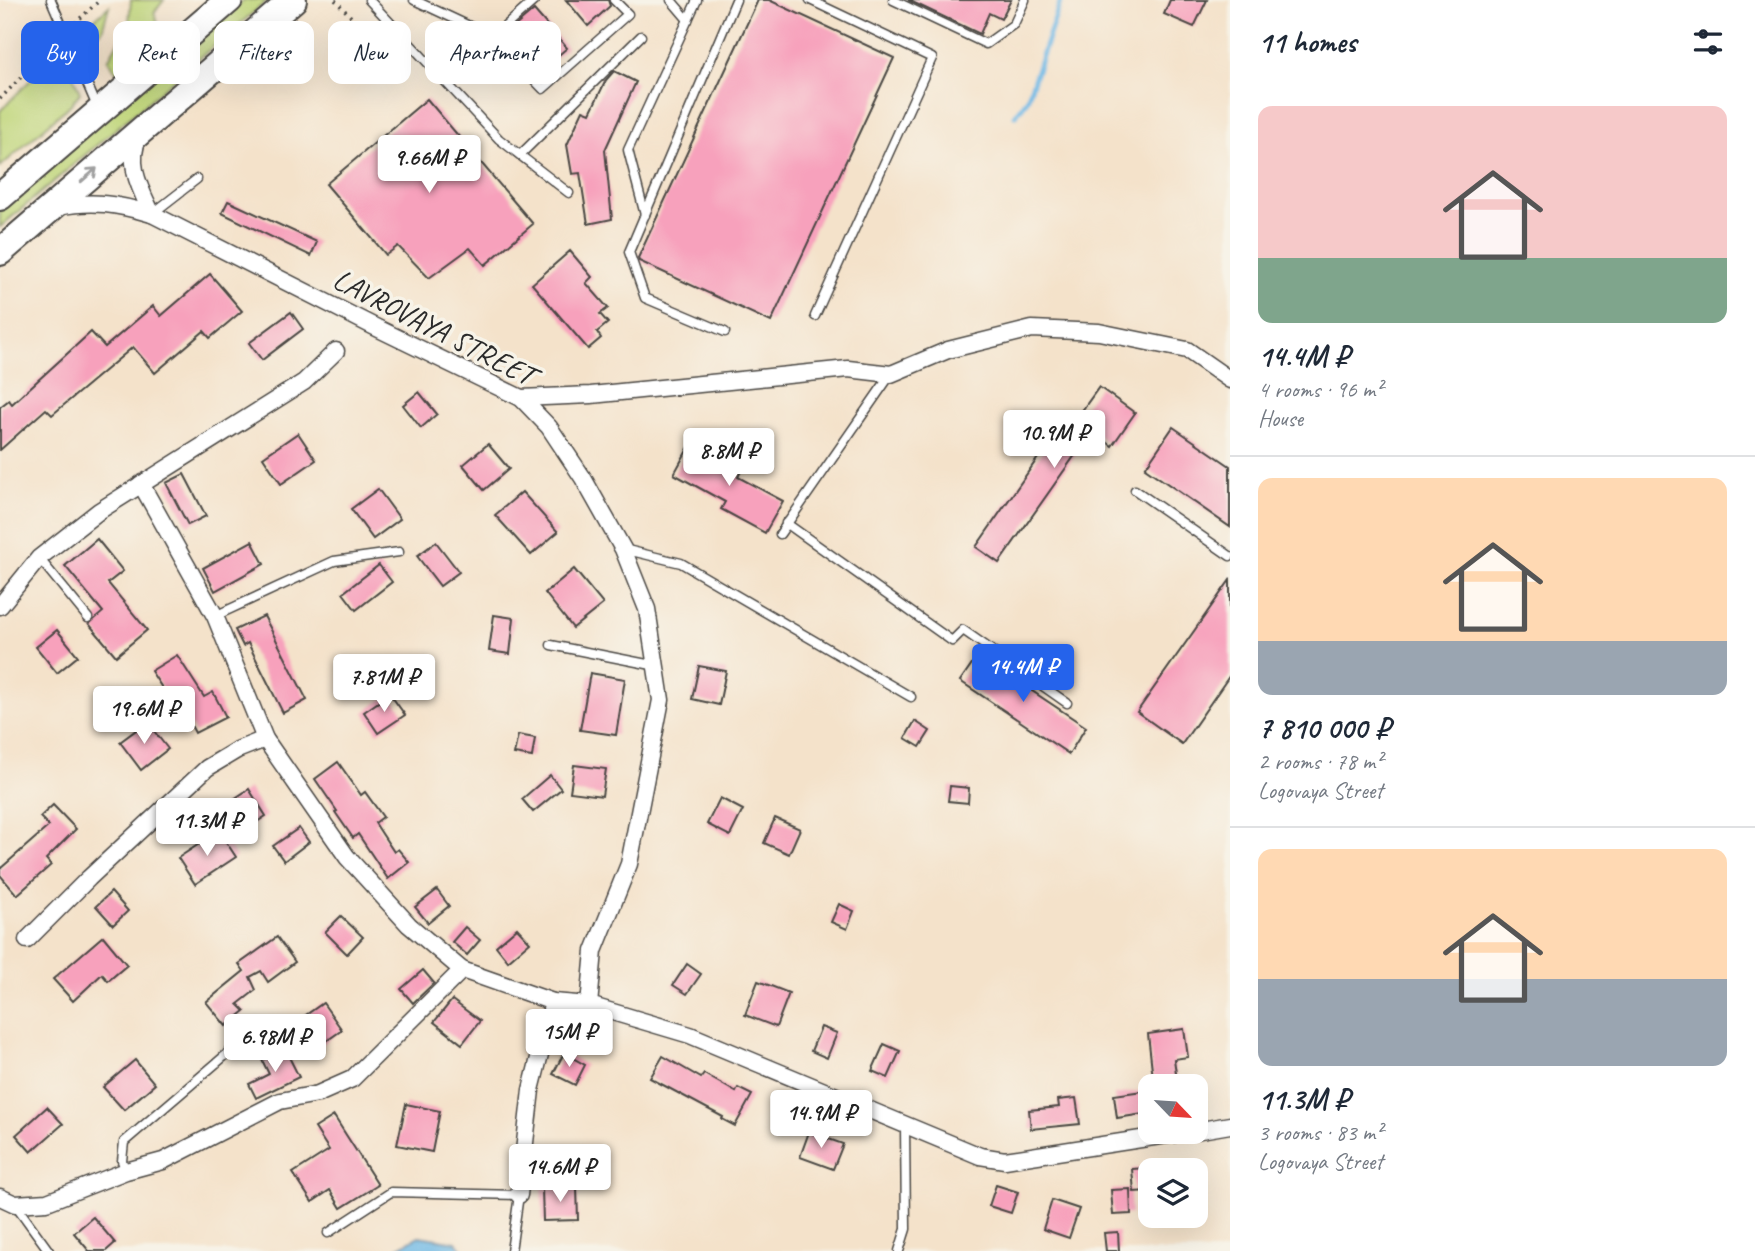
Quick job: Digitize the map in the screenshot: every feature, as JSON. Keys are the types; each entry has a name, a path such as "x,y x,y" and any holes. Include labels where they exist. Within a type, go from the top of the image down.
{"main road":[{"path":"0,197 229,0"},
{"path":"0,252 293,0"}],"street":[{"path":"143,128 133,149 135,176 152,214"},
{"name":"LAVROVAYA STREET","path":"51,208 80,202 110,203 152,214 521,398 556,437 583,478 623,549 648,609 661,700 629,864 594,951 589,1004"},
{"path":"521,398 591,395 848,369 891,374 948,350 1032,329 1099,332 1187,351 1230,380"},
{"path":"0,606 38,558 99,511 304,382 336,351"},
{"path":"141,484 215,616 265,739 347,857 409,925 462,970 553,1002 589,1004 690,1035 980,1156 1005,1160 1138,1139"},
{"path":"27,940 206,768 237,750 265,739"},
{"path":"0,1197 15,1204 47,1202 126,1171 163,1161 280,1101 318,1094 352,1079 462,970"},
{"path":"519,1195 531,1090 553,1002"},
{"path":"1208,1129 1230,1125"}],"lane":[{"path":"51,0 61,21"},
{"path":"369,0 499,139 569,192"},
{"path":"414,0 459,21"},
{"path":"511,21 535,0"},
{"path":"561,73 628,14 614,0"},
{"path":"671,0 688,20"},
{"path":"645,215 628,149 697,0"},
{"path":"725,332 645,298 629,252 736,0"},
{"path":"810,0 932,58 815,316"},
{"path":"893,0 986,44 1014,24 1025,0"},
{"path":"520,155 641,36"},
{"path":"88,84 99,112"},
{"path":"152,214 197,179"},
{"path":"780,534 891,374"},
{"path":"1135,489 1230,556"},
{"path":"786,523 952,641 963,630 1067,703"},
{"path":"623,549 681,563 911,696"},
{"path":"215,616 334,561 399,552"},
{"path":"38,558 88,618"},
{"path":"551,645 657,666"},
{"path":"126,1171 121,1161 124,1142 234,1048"},
{"path":"899,1251 906,1229 905,1125"},
{"path":"328,1233 391,1192 519,1195 511,1251"},
{"path":"15,1204 49,1251"}],"path":[{"path":"77,21 100,0"},
{"path":"335,0 355,21"},
{"path":"0,99 21,77"}],"green space":[{"path":"131,0 164,0 154,13 157,21 129,21"},
{"path":"244,0 268,0 243,21 219,21"},
{"path":"109,6 99,33 99,21 92,21"},
{"path":"214,26 214,46 200,58 200,38"},
{"path":"113,51 113,67 108,60"},
{"path":"27,84 76,84 80,93 0,167 0,111"},
{"path":"145,84 169,84 0,227 0,208"}],"water":[{"path":"419,1236 456,1242 463,1251 392,1251"}],"building":[{"path":"566,0 608,0 610,6 588,26"},
{"path":"758,0 769,0 894,58 771,322 639,261 638,258"},
{"path":"908,0 1011,0 1001,19 989,13 980,34"},
{"path":"1170,0 1207,0 1194,27 1164,14"},
{"path":"534,10 544,21 521,21"},
{"path":"561,41 567,48 561,53"},
{"path":"614,71 636,82 605,150 612,219 588,224 580,173 572,174 567,145 583,110 590,113 606,80"},
{"path":"427,99 533,224 485,265 470,248 429,278 398,246 386,255 326,184"},
{"path":"228,201 317,242 311,256 222,213"},
{"path":"570,251 592,277 586,283 608,308 600,314 608,323 597,332 601,338 588,349 532,284"},
{"path":"210,274 242,311 210,338 204,331 155,373 133,347 52,415 46,409 0,450 0,407 9,400 12,404 91,332 105,347 153,306 161,316"},
{"path":"291,312 303,329 262,360 249,343"},
{"path":"1099,387 1135,413 1112,446 1092,431 999,563 976,547 1056,432 1063,437"},
{"path":"419,392 437,414 421,428 403,405"},
{"path":"1173,427 1230,466 1230,527 1145,468"},
{"path":"298,433 316,460 281,484 263,457"},
{"path":"691,443 741,471 738,477 783,501 765,533 721,509 725,502 674,474"},
{"path":"488,444 509,469 484,490 463,465"},
{"path":"184,474 206,516 188,525 166,483"},
{"path":"378,489 400,519 373,539 351,509"},
{"path":"522,492 558,532 531,555 495,515"},
{"path":"97,539 123,571 108,583 147,630 116,656 89,624 103,612 65,566"},
{"path":"252,541 264,564 215,591 203,568"},
{"path":"436,542 459,572 440,586 417,556"},
{"path":"379,565 392,582 356,610 343,593"},
{"path":"574,569 603,604 573,628 545,593"},
{"path":"1230,580 1230,675 1182,744 1137,712"},
{"path":"494,615 514,618 510,654 489,651"},
{"path":"264,616 307,700 283,713 248,643 243,646 235,630"},
{"path":"57,630 78,656 57,673 36,647"},
{"path":"177,655 204,697 213,692 226,717 195,733 174,693 168,697 151,671"},
{"path":"978,655 1086,727 1069,754 960,681"},
{"path":"699,666 726,671 719,705 692,699"},
{"path":"590,673 625,679 616,735 580,730"},
{"path":"390,694 405,715 378,733 364,712"},
{"path":"915,721 930,731 920,747 905,738"},
{"path":"147,722 168,749 141,770 120,742"},
{"path":"518,735 535,738 532,757 514,754"},
{"path":"338,762 361,795 365,792 383,817 375,823 394,852 398,849 409,862 388,879 358,834 353,838 315,779"},
{"path":"574,765 606,769 602,796 570,792"},
{"path":"550,775 561,789 533,812 522,799"},
{"path":"950,786 969,788 968,803 948,801"},
{"path":"249,789 266,816 243,831 225,805"},
{"path":"720,798 743,810 730,836 707,824"},
{"path":"53,805 76,829 46,859 51,865 17,895 0,875 0,869 49,826 40,817"},
{"path":"775,818 800,829 789,854 764,843"},
{"path":"299,828 309,842 284,861 273,846"},
{"path":"219,831 236,857 195,884 178,858"},
{"path":"437,890 449,906 428,923 415,907"},
{"path":"111,892 128,911 113,925 96,906"},
{"path":"839,904 854,911 847,929 831,922"},
{"path":"341,916 363,937 347,954 325,932"},
{"path":"465,927 480,940 467,955 452,942"},
{"path":"517,928 530,942 508,961 496,946"},
{"path":"103,936 127,965 108,981 102,974 73,1001 53,979"},
{"path":"277,937 295,962 268,982 261,971 250,977 256,990 238,1004 245,1011 226,1026 206,1002 244,971 239,964"},
{"path":"687,964 701,974 687,994 673,985"},
{"path":"423,970 434,983 413,1003 401,989"},
{"path":"758,981 789,993 776,1027 745,1015"},
{"path":"452,1000 480,1021 462,1044 434,1022"},
{"path":"323,1003 342,1030 315,1049 296,1022"},
{"path":"821,1027 837,1033 827,1058 811,1051"},
{"path":"1184,1029 1188,1057 1174,1059 1176,1074 1153,1074 1148,1034"},
{"path":"884,1044 900,1051 888,1078 872,1071"},
{"path":"285,1049 299,1077 256,1098 249,1084 269,1074 262,1060"},
{"path":"564,1053 585,1065 575,1085 553,1074"},
{"path":"663,1056 701,1078 704,1074 736,1092 738,1088 752,1095 735,1126 650,1078"},
{"path":"135,1060 155,1084 124,1110 103,1087"},
{"path":"1138,1092 1138,1115 1117,1118 1114,1095"},
{"path":"1076,1098 1080,1124 1031,1129 1029,1110 1059,1107 1058,1100"},
{"path":"406,1104 440,1111 432,1152 397,1145"},
{"path":"47,1107 63,1124 31,1152 16,1135"},
{"path":"334,1116 378,1185 341,1208 330,1190 312,1202 293,1173 329,1150 315,1128"},
{"path":"809,1132 843,1144 833,1169 800,1157"},
{"path":"1132,1169 1138,1169 1138,1192 1134,1192"},
{"path":"996,1185 1018,1192 1011,1213 989,1206"},
{"path":"577,1187 578,1220 543,1221 542,1188"},
{"path":"1130,1189 1131,1214 1113,1215 1111,1190"},
{"path":"1052,1200 1079,1209 1069,1238 1043,1229"},
{"path":"93,1217 115,1243 106,1251 89,1251 74,1233"},
{"path":"1118,1232 1119,1251 1106,1251 1104,1233"}],"waterway":[{"path":"1015,116 1027,100 1061,0"}]}
